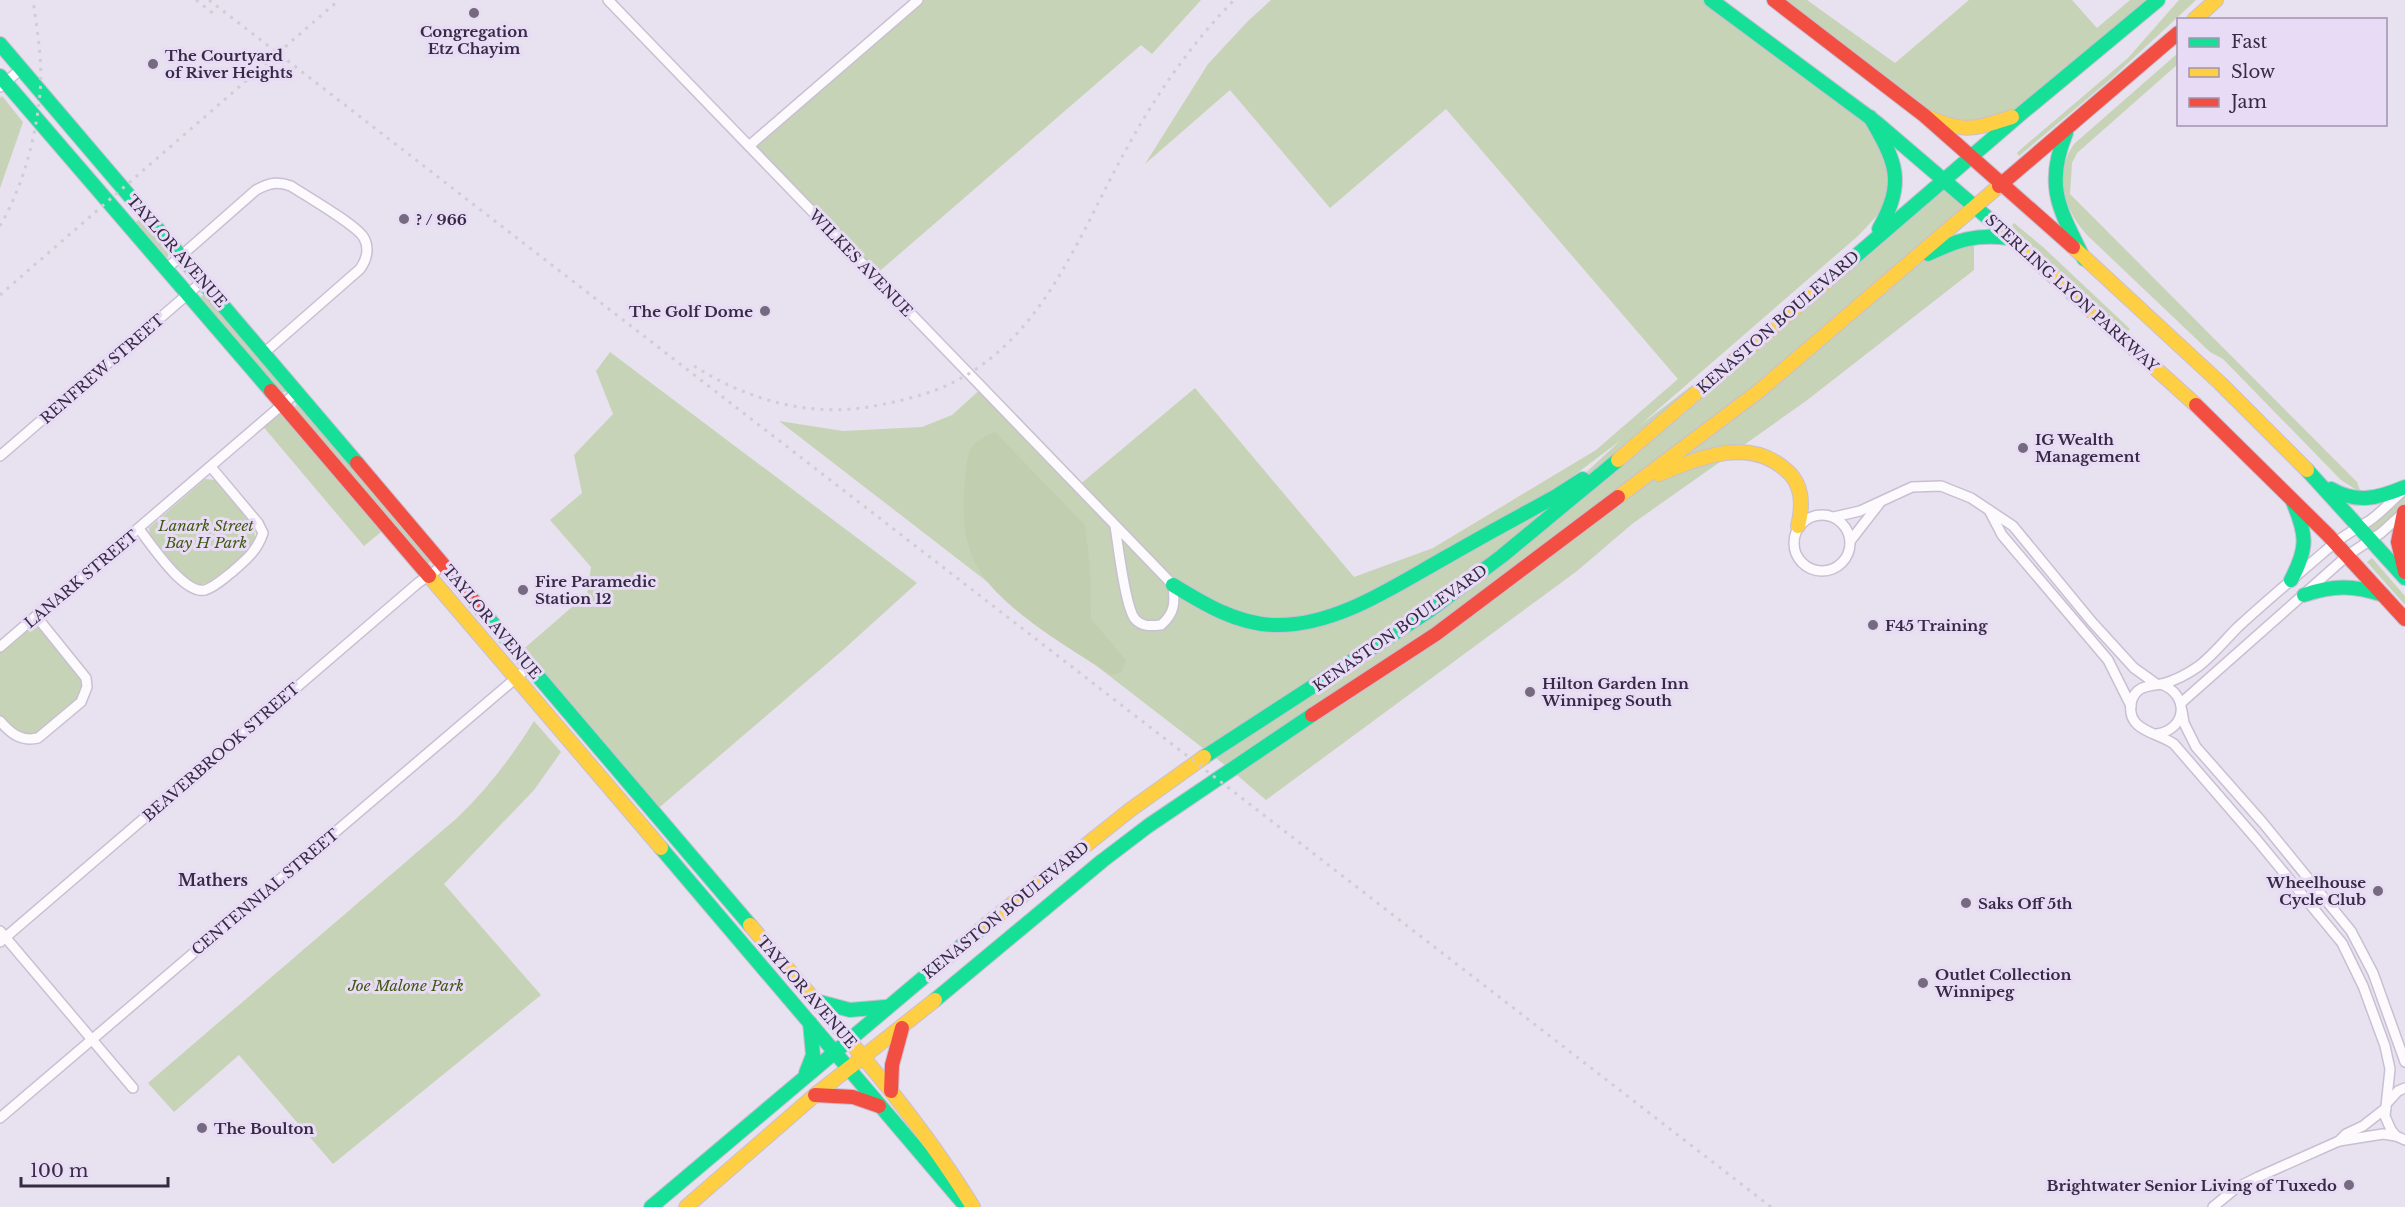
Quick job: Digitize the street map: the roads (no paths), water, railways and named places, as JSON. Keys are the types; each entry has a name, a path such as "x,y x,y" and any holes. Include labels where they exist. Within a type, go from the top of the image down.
{"main road":[{"name":"STERLING LYON PARKWAY","path":"1711,0 1870,117 1977,207 2008,238 2195,403 2288,492 2336,541 2405,619"},
{"path":"1774,0 1925,116 2018,197 2220,383 2315,478 2405,578"},
{"name":"KENASTON BOULEVARD","path":"651,1207 1033,886 1130,810 1210,753 1429,611 1502,556 1638,443 2023,112 2158,0"},
{"path":"2196,18 2216,0"},
{"name":"KENASTON BOULEVARD","path":"686,1207 815,1095 902,1028 1020,928 1148,826 1436,634 1760,391 2177,34"},
{"name":"TAYLOR AVENUE","path":"0,44 864,1057 927,1134 973,1207"},
{"name":"TAYLOR AVENUE","path":"2,82 283,405 966,1207"},
{"path":"1925,116 1953,128 1978,128 1998,123 2023,112"},
{"path":"1870,117 1892,157 1898,183 1887,216 1871,242"},
{"path":"2068,128 2055,158 2054,193 2084,259"},
{"path":"1909,264 1965,237 2008,238"},
{"path":"1173,585 1210,608 1251,623 1277,626 1303,623 1341,611 1376,595 1558,495 1638,443"},
{"path":"1645,479 1699,459 1732,451 1763,453 1782,463 1795,478 1803,512 1798,526"},
{"path":"2315,478 2340,495 2360,501 2376,499 2405,488"},
{"path":"2288,492 2303,525 2306,540 2304,557 2291,580"},
{"path":"2404,511 2397,539 2399,556 2405,572"},
{"path":"2304,595 2331,586 2348,584 2385,596"},
{"path":"816,1001 830,1007 851,1011 871,1011 888,1007"},
{"path":"803,1078 813,1055 810,1023"},
{"path":"891,1091 892,1065 902,1028"},
{"path":"815,1095 853,1097 879,1106"}],"street":[{"name":"WILKES AVENUE","path":"608,0 1173,585"},
{"path":"749,146 918,0"},
{"path":"2,82 21,69"},
{"path":"166,269 256,190 269,183 281,182 291,186 354,228 364,238 367,250 366,261 360,269 264,353"},
{"name":"RENFREW STREET","path":"0,456 203,281"},
{"name":"LANARK STREET","path":"0,647 297,392"},
{"path":"139,529 183,583 194,590 204,590 216,585 252,555 259,545 262,533 258,523 211,467"},
{"path":"1881,502 1851,540 1847,556 1833,569 1815,570 1806,566 1795,551 1794,542 1798,526 1808,518 1816,515 1834,517 1881,502 1912,487 1941,486 1971,498 2013,526 2092,622 2134,668 2174,690 2184,723 2196,747 2269,830 2351,931 2373,973 2405,1062"},
{"path":"2131,706 2136,693 2141,688 2188,673 2200,665 2336,541 2369,520 2405,488"},
{"path":"1988,508 2002,535 2108,660 2141,729 2157,734 2174,744 2342,943 2363,986 2385,1046 2390,1069 2387,1124 2400,1138"},
{"path":"2157,734 2171,729 2176,724 2181,707 2348,555 2380,533 2404,511"},
{"path":"1834,517 1842,522 1851,540"},
{"path":"1115,525 1130,612 1135,620 1148,626 1161,625 1167,620 1174,607 1173,585"},
{"name":"BEAVERBROOK STREET","path":"2,937 428,576 444,565"},
{"path":"0,721 20,738 30,740 38,738 81,702 86,694 86,678 36,616"},
{"name":"CENTENNIAL STREET","path":"0,1118 530,666"},
{"path":"2,937 133,1088"},
{"path":"2339,1141 2346,1134 2363,1126 2387,1105 2398,1091 2405,1088"},
{"path":"2214,1207 2243,1185 2339,1141 2383,1134 2400,1138"}],"railway":[{"path":"0,226 22,178 32,144 38,110 41,70 33,0"},
{"path":"196,0 214,14"},
{"path":"209,0 1771,1207"},
{"path":"0,295 339,0"},
{"path":"694,366 737,389 760,397 783,404 830,410 855,409 918,396 941,388 976,369 1006,345 1032,316 1074,250 1151,107 1176,69 1234,0"}],"place":[{"name":"Congregation Etz Chayim","path":"474,13"},
{"name":"The Courtyard of River Heights","path":"153,64"},
{"name":"? / 966","path":"404,219"},
{"name":"The Golf Dome","path":"765,311"},
{"name":"IG Wealth Management","path":"2023,448"},
{"name":"Fire Paramedic Station 12","path":"523,590"},
{"name":"F45 Training","path":"1873,625"},
{"name":"Hilton Garden Inn Winnipeg South","path":"1530,692"},
{"name":"Wheelhouse Cycle Club","path":"2378,891"},
{"name":"Saks Off 5th","path":"1966,903"},
{"name":"Outlet Collection Winnipeg","path":"1923,983"},
{"name":"The Boulton","path":"202,1128"},
{"name":"Brightwater Senior Living of Tuxedo","path":"2349,1185"}],"district":[{"name":"Mathers","path":"213,880"}],"park label":[{"name":"Lanark Street Bay H Park","path":"206,534"},
{"name":"Joe Malone Park","path":"406,985"}]}
